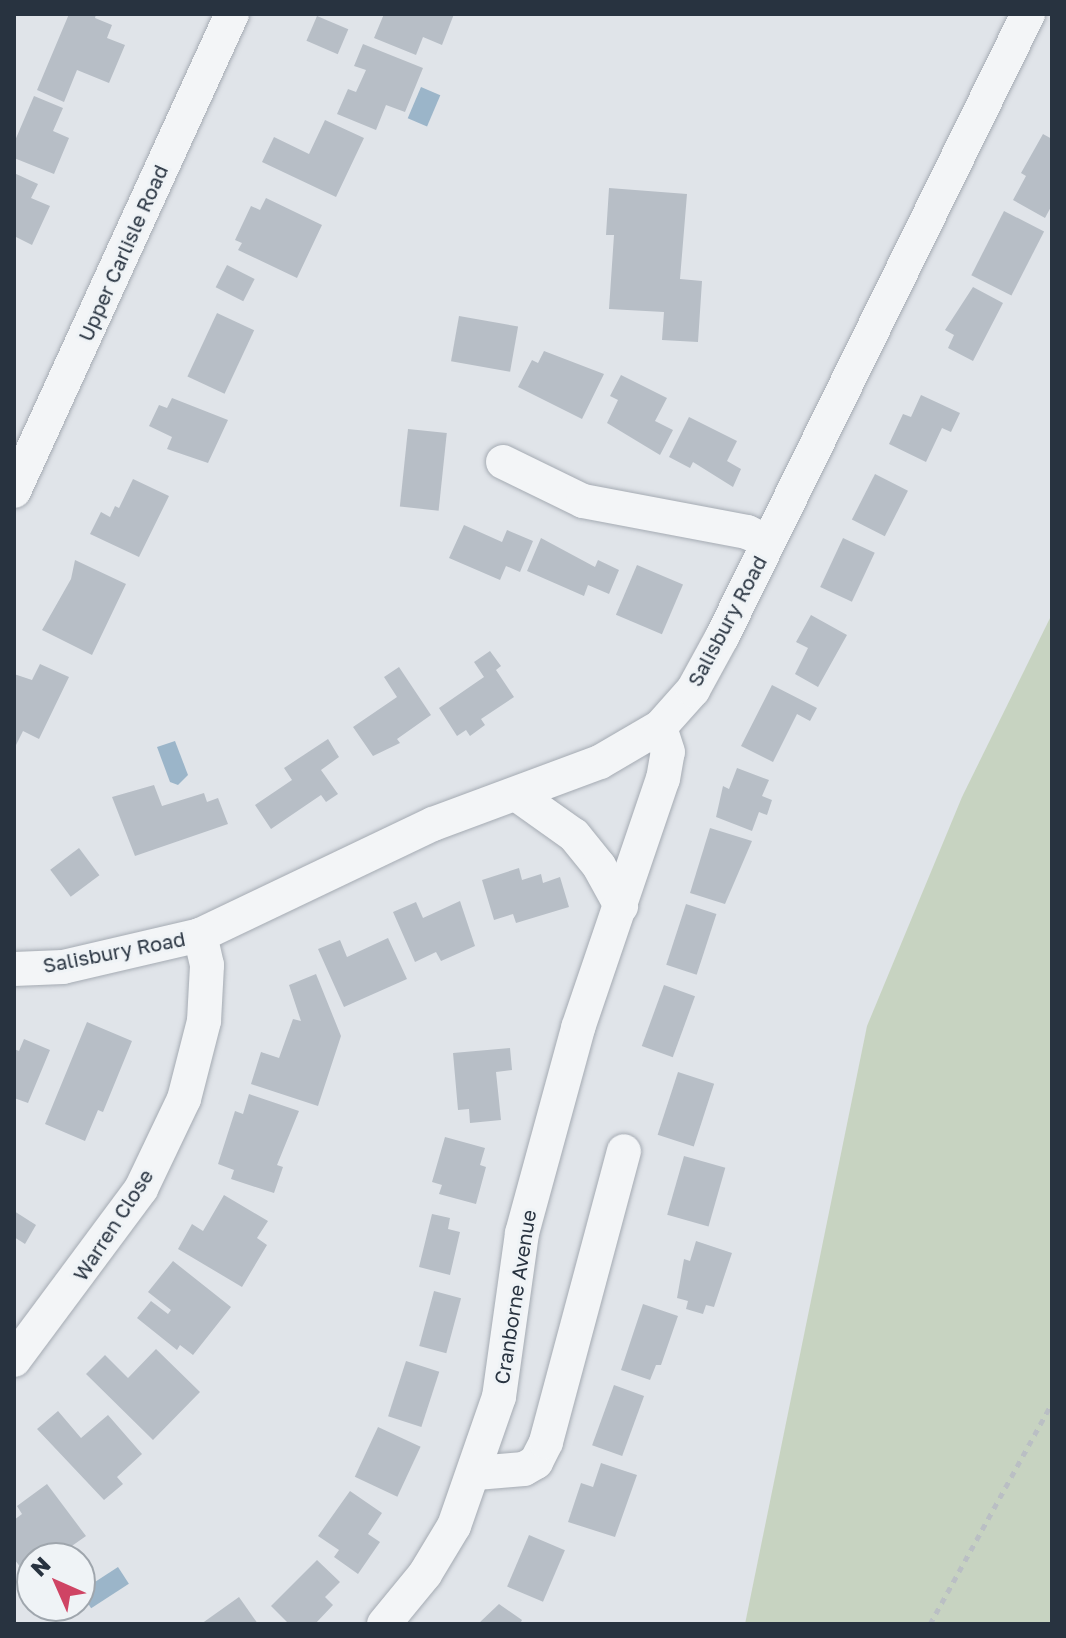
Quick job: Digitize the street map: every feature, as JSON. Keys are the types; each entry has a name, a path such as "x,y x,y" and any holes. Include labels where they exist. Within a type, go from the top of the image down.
{"street":[{"name":"Upper Carlisle Road","path":"14,491 232,14"},
{"name":"Salisbury Road","path":"14,969 63,967 200,935 367,853 600,762 660,727 693,690 1028,14"},
{"path":"503,462 583,501 747,532 768,542"},
{"name":"Cranborne Avenue","path":"384,1624 425,1574 454,1526 476,1473 499,1397 522,1233 543,1150 663,779 668,752 660,727"},
{"path":"516,794 574,835 621,906"},
{"name":"Warren Close","path":"14,1360 141,1189 184,1099 204,1021 207,965 200,935"},
{"path":"476,1473 524,1469 536,1462 546,1442 624,1151"}],"path":[{"path":"930,1624 1052,1403"}],"green space":[{"path":"1052,614 1052,1624 745,1624 867,1026 962,797"}],"water":[{"path":"421,87 440,95 427,127 408,118"},
{"path":"175,741 188,775 178,785 170,782 157,747"},
{"path":"118,1567 129,1584 96,1605 96,1581"}],"building":[{"path":"69,14 96,14 95,18 112,25 107,38 125,45 109,83 77,70 64,102 37,90"},
{"path":"384,14 454,14 442,45 423,37 416,55 374,38"},
{"path":"317,16 348,29 338,54 306,41"},
{"path":"363,44 423,68 405,112 386,105 376,130 337,114 348,89 356,92 366,70 354,66"},
{"path":"34,96 63,108 53,131 69,138 54,174 14,158 14,143"},
{"path":"325,120 364,138 336,197 262,162 274,137 309,154"},
{"path":"1043,134 1052,139 1052,205 1045,218 1013,200 1026,176 1021,173"},
{"path":"14,173 38,184 31,198 50,206 32,245 14,236"},
{"path":"609,188 687,194 680,279 702,281 698,342 662,340 664,312 609,309 614,235 606,235"},
{"path":"266,198 322,225 297,278 238,250 242,243 235,240 251,206 260,210"},
{"path":"1004,211 1044,231 1011,296 971,275"},
{"path":"227,265 255,279 243,301 216,287"},
{"path":"973,287 1003,303 973,361 948,348 954,335 945,330"},
{"path":"217,313 254,330 225,394 187,376"},
{"path":"459,316 518,326 510,372 451,361"},
{"path":"544,351 604,374 582,419 518,387 532,360 538,363"},
{"path":"621,375 667,398 655,421 673,430 660,455 607,423 618,400 610,396"},
{"path":"921,395 960,413 951,432 942,428 926,462 889,444 903,414 911,417"},
{"path":"172,398 228,420 208,463 167,449 172,437 149,426 159,405 167,408"},
{"path":"689,417 737,441 727,461 741,469 733,487 693,462 690,468 669,457"},
{"path":"408,429 447,433 439,511 400,507"},
{"path":"875,474 908,491 885,536 852,519"},
{"path":"133,479 169,496 139,557 90,534 101,512 110,517 115,506 119,508"},
{"path":"464,525 502,542 507,530 533,541 520,572 506,566 500,580 449,558"},
{"path":"541,538 595,567 598,560 619,570 609,594 588,585 584,596 527,571"},
{"path":"843,538 875,553 852,602 820,587"},
{"path":"75,560 126,584 92,655 42,630 71,579"},
{"path":"637,565 683,585 662,634 616,615"},
{"path":"811,615 847,635 818,687 795,674 808,648 796,642"},
{"path":"490,651 501,666 496,670 514,697 481,719 485,725 470,736 466,730 457,736 439,708 484,677 474,662"},
{"path":"40,664 69,677 39,739 23,731 14,749 14,674 32,680"},
{"path":"399,667 431,715 397,739 400,743 373,756 353,727 397,697 384,677"},
{"path":"772,685 817,708 810,721 797,714 773,762 741,746"},
{"path":"328,739 339,757 321,770 338,794 326,802 321,795 271,829 255,805 292,780 284,768"},
{"path":"737,768 769,780 762,796 772,800 767,815 759,812 752,831 716,817 723,786 729,789"},
{"path":"154,785 162,806 204,793 207,802 218,798 228,824 135,856 112,797"},
{"path":"710,828 752,841 725,904 690,893"},
{"path":"79,848 99,875 71,897 50,870"},
{"path":"519,868 522,880 541,874 543,883 560,877 569,907 516,923 513,914 494,920 482,880"},
{"path":"460,901 475,946 441,961 436,952 415,962 393,912 416,902 423,918"},
{"path":"686,904 716,914 697,975 666,965"},
{"path":"388,938 407,979 344,1007 318,949 340,940 347,957"},
{"path":"316,974 341,1036 318,1106 251,1084 261,1052 279,1058 293,1019 301,1021 289,985"},
{"path":"664,985 695,996 673,1057 642,1046"},
{"path":"87,1022 132,1041 103,1112 98,1110 85,1141 45,1124"},
{"path":"24,1039 50,1050 28,1103 14,1098 14,1049 19,1051"},
{"path":"510,1048 512,1070 496,1072 501,1120 470,1123 469,1109 458,1110 453,1053"},
{"path":"678,1072 714,1084 694,1147 658,1135"},
{"path":"249,1094 299,1111 277,1165 283,1167 274,1193 231,1179 234,1170 218,1164 235,1111 243,1114"},
{"path":"445,1137 485,1148 480,1165 486,1167 476,1204 439,1194 442,1185 432,1182"},
{"path":"684,1156 725,1168 709,1226 667,1215"},
{"path":"224,1195 268,1221 257,1238 267,1245 242,1287 178,1249 192,1224 203,1231"},
{"path":"14,1211 36,1225 25,1244 14,1237"},
{"path":"432,1214 450,1218 448,1229 460,1232 450,1275 419,1267"},
{"path":"696,1241 732,1253 714,1307 706,1305 703,1314 686,1309 688,1301 677,1298 684,1259 690,1261"},
{"path":"173,1261 231,1307 193,1355 180,1345 177,1350 137,1318 151,1301 168,1314 171,1310 148,1292"},
{"path":"434,1291 461,1298 446,1353 419,1346"},
{"path":"643,1304 678,1316 661,1365 656,1365 650,1380 621,1370"},
{"path":"156,1349 200,1392 153,1440 86,1374 105,1355 128,1378"},
{"path":"406,1361 439,1372 421,1427 388,1416"},
{"path":"614,1385 644,1396 622,1456 592,1445"},
{"path":"58,1411 81,1438 108,1415 142,1454 117,1477 123,1484 104,1500 37,1429"},
{"path":"378,1427 421,1447 397,1497 355,1477"},
{"path":"601,1463 637,1475 615,1537 568,1522 581,1483 593,1487"},
{"path":"47,1484 86,1536 77,1542 16,1542 16,1562 14,1520 22,1514 17,1506"},
{"path":"350,1491 382,1513 368,1534 380,1542 358,1574 334,1557 339,1550 318,1536"},
{"path":"529,1535 565,1550 543,1602 507,1587"},
{"path":"317,1560 340,1582 325,1597 333,1605 315,1624 289,1624 271,1606"},
{"path":"239,1597 258,1624 201,1624"},
{"path":"499,1604 522,1620 520,1624 478,1624"}]}
